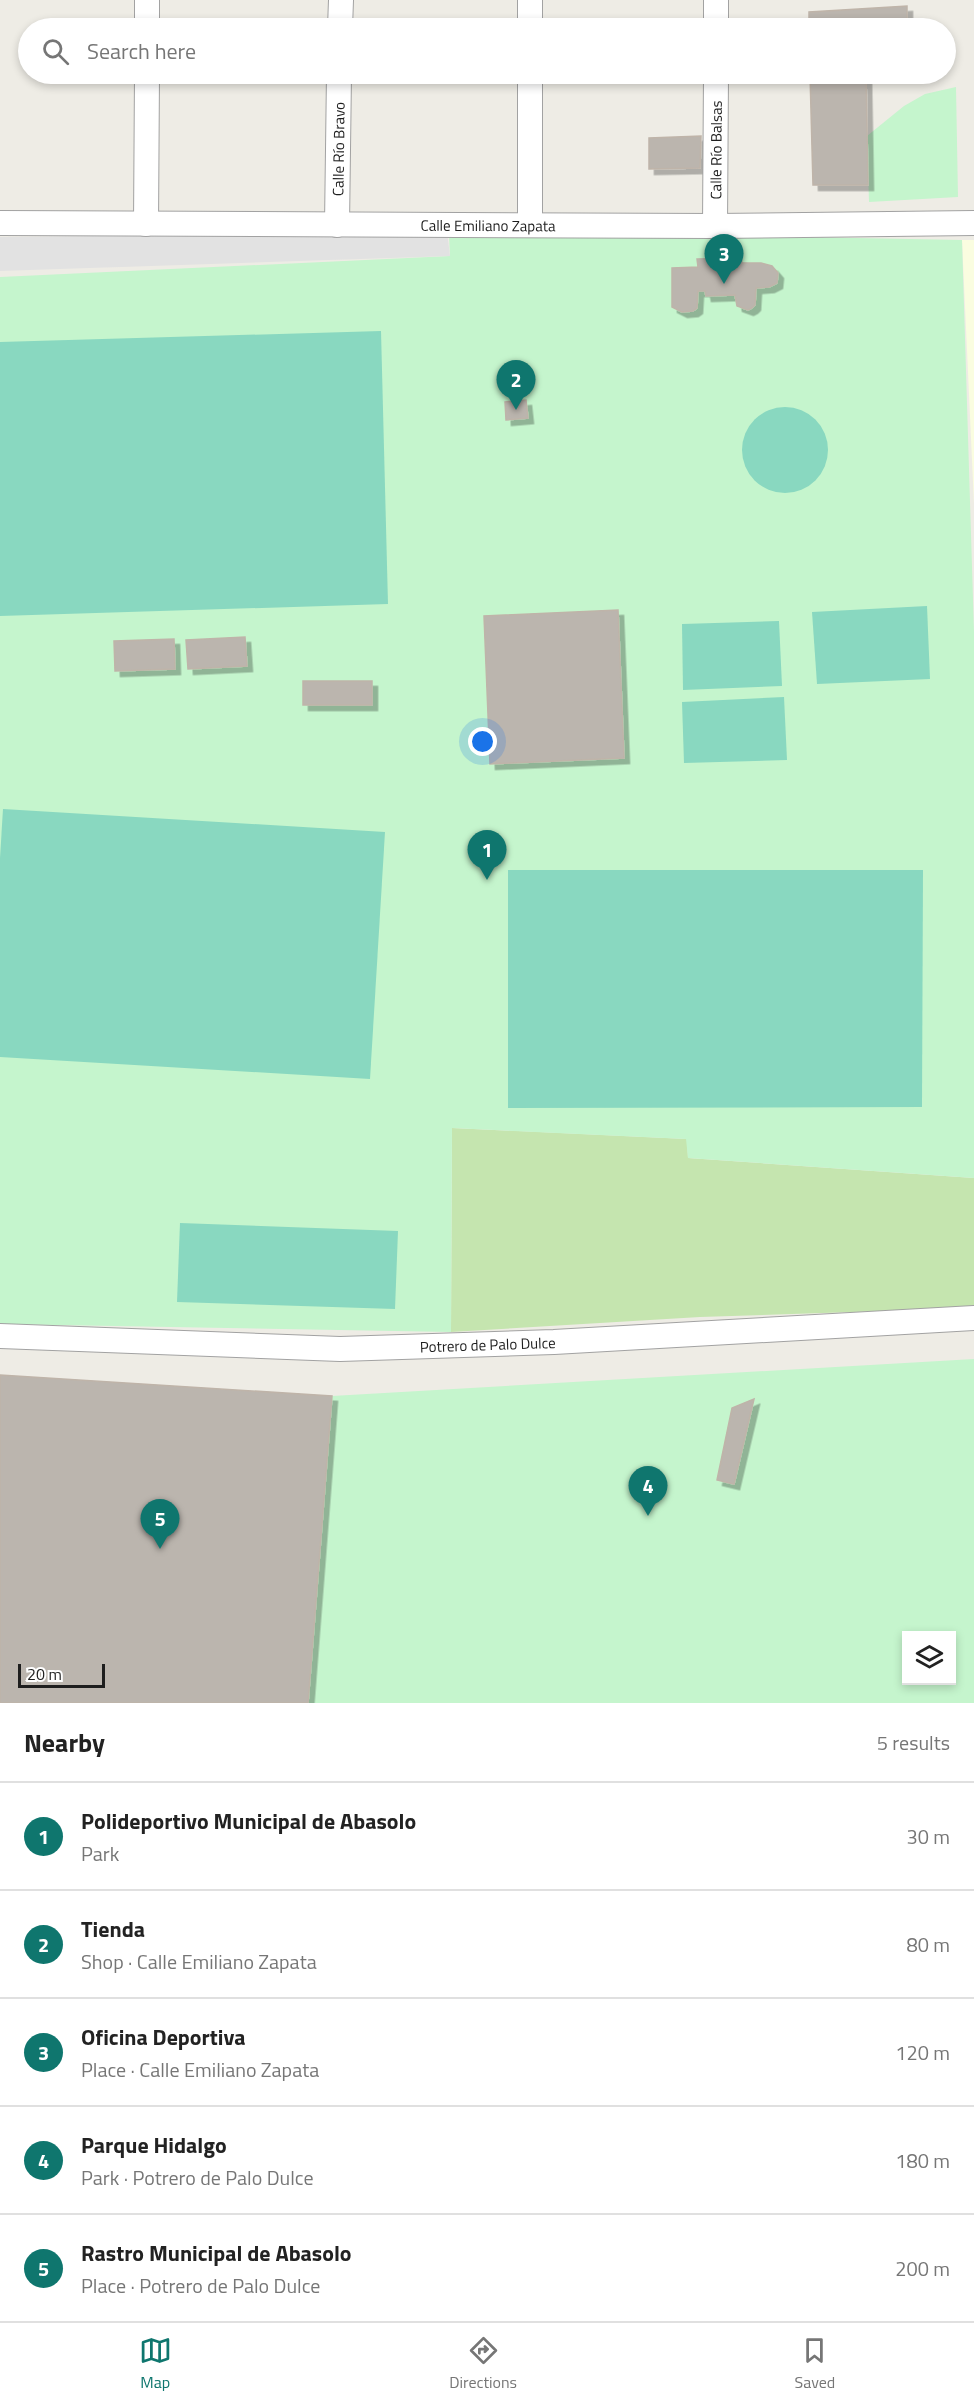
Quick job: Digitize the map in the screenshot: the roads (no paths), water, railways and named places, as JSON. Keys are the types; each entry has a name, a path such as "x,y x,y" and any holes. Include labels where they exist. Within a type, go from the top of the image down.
{"street":[{"path":"147,0 147,18"},
{"path":"340,18 341,0"},
{"path":"530,0 530,18"},
{"path":"716,0 716,18"},
{"path":"146,224 147,84"},
{"name":"Calle Río Bravo","path":"337,225 339,84"},
{"path":"530,84 530,225"},
{"name":"Calle Río Balsas","path":"715,226 716,84"},
{"name":"Calle Emiliano Zapata","path":"0,223 715,226 974,223"},
{"name":"Potrero de Palo Dulce","path":"0,1336 340,1349 554,1342 974,1318"}],"place":[{"name":"Oficina Deportiva","path":"724,284"},
{"name":"Tienda","path":"516,410"},
{"name":"Polideportivo Municipal de Abasolo","path":"487,880"},
{"name":"Parque Hidalgo","path":"648,1516"},
{"name":"Rastro Municipal de Abasolo","path":"160,1549"}]}
